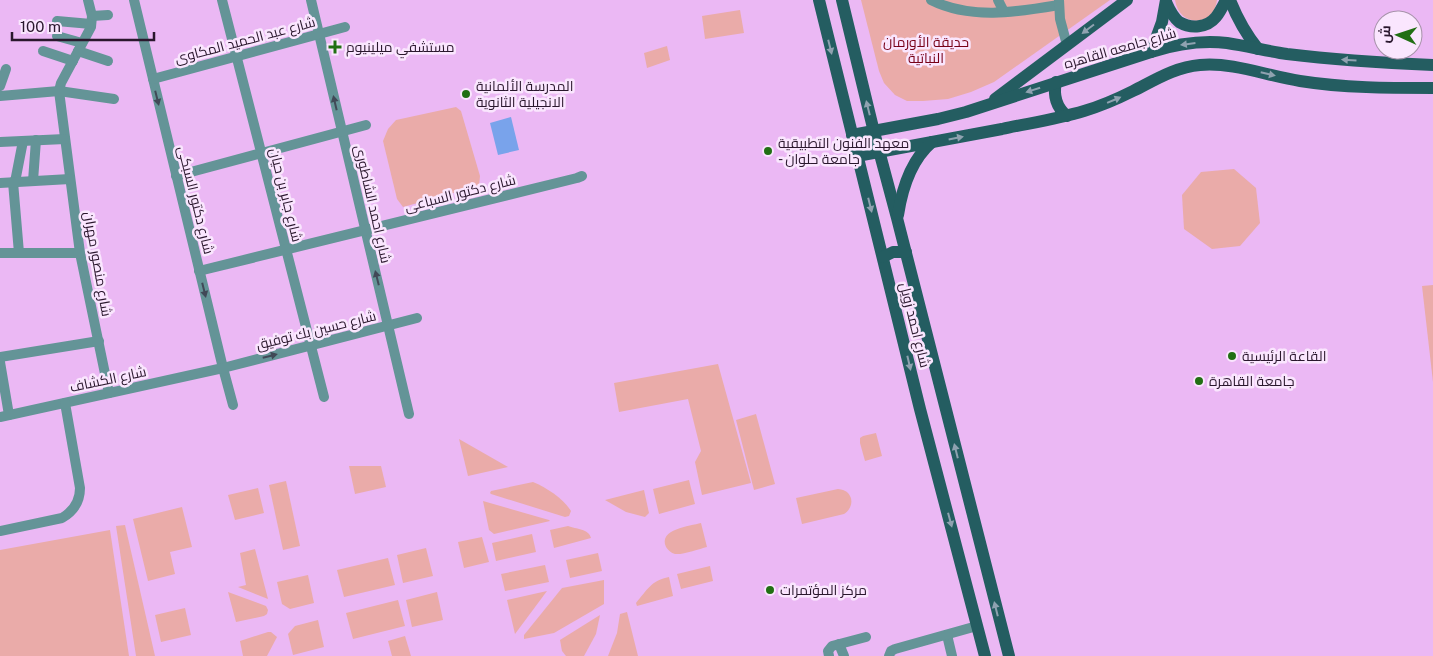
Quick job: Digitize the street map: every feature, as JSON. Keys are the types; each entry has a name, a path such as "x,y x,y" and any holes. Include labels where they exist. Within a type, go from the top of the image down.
{"main road":[{"name":"شارع احمد زويل","path":"818,0 920,409 985,656"},
{"name":"شارع احمد زويل","path":"842,0 1008,656"},
{"path":"987,105 1127,0"},
{"path":"1166,1 1172,14 1178,21 1187,26 1197,27 1215,19 1228,0 1246,33 1258,49"},
{"path":"1151,52 1159,32 1166,1"},
{"name":"شارع جامعه القاهره","path":"852,135 938,119 1151,52 1174,46 1206,42 1227,43 1258,49 1344,59 1433,64"},
{"path":"857,156 1067,116 1119,98 1165,74 1198,65 1218,64 1325,85 1377,88 1433,88"},
{"path":"1056,82 1056,101 1062,112 1067,116"},
{"path":"897,218 909,175 924,149 932,142"},
{"path":"883,257 893,252 906,252"}],"street":[{"path":"59,91 61,83 92,20 88,0"},
{"name":"شارع دكتور السبكى","path":"134,0 233,405"},
{"name":"شارع جابر بن حيان","path":"222,0 324,397"},
{"name":"شارع احمد الشاطورى","path":"311,0 409,414"},
{"path":"998,0 1004,12"},
{"path":"935,1 969,12 986,13 1022,11 1059,2 1060,20 1067,45"},
{"path":"57,21 92,20 108,15"},
{"name":"شارع عبد الحميد المكاوى","path":"153,79 345,27"},
{"path":"56,36 108,61"},
{"path":"43,51 72,61"},
{"path":"0,86 6,69"},
{"path":"0,96 59,91 114,99"},
{"name":"شارع منصور مهران","path":"59,91 80,253 109,393"},
{"path":"176,176 366,125"},
{"path":"0,142 65,139"},
{"path":"33,181 36,140"},
{"path":"19,253 14,182 23,141"},
{"name":"شارع دكتور السباعى","path":"199,271 582,176"},
{"path":"0,183 70,179"},
{"path":"0,253 80,253"},
{"name":"شارع حسين بك توفيق","path":"223,368 417,318"},
{"path":"0,357 98,341"},
{"path":"0,362 4,416"},
{"name":"شارع الكشاف","path":"4,416 223,368"},
{"path":"0,531 62,518 76,506 80,488 65,402"},
{"path":"889,656 890,651 895,649 977,626"},
{"path":"946,635 952,656"},
{"path":"829,656 830,648 866,637"},
{"path":"839,644 844,656"}],"green space":[{"name":"حديقة الأورمان النباتية","path":"861,0 1110,0 994,82 948,99 907,101 895,95 884,83 879,71"},
{"path":"1175,0 1217,0 1210,15 1196,21 1183,16"},
{"path":"740,10 744,33 705,39 702,16"},
{"path":"667,46 670,60 647,68 644,53"},
{"path":"456,107 461,111 480,176 479,186 403,207 397,199 383,141 388,129 396,120"},
{"path":"1234,169 1256,188 1260,223 1240,246 1212,249 1184,229 1182,195 1201,172"},
{"path":"1433,285 1433,382 1422,286"},
{"path":"718,364 751,483 702,495 695,462 701,451 688,399 619,412 614,383"},
{"path":"756,414 775,484 754,490 736,420"},
{"path":"876,433 882,456 865,461 860,438"},
{"path":"459,439 508,467 468,476"},
{"path":"349,466 381,466 386,487 355,494"},
{"path":"689,480 695,504 659,514 653,489"},
{"path":"286,481 300,546 283,550 269,485"},
{"path":"533,482 549,490 564,502 571,511 569,516 565,517 490,493 491,491"},
{"path":"258,488 264,513 235,520 228,495"},
{"path":"838,489 850,495 851,503 848,511 844,514 802,524 796,498"},
{"path":"644,490 649,513 645,517 626,512 605,500"},
{"path":"483,501 550,521 494,534 489,530"},
{"path":"182,507 192,547 170,552 175,574 148,581 133,519"},
{"path":"701,523 707,547 687,553 675,554 666,547 665,541 671,532"},
{"path":"125,525 155,656 136,656 116,526"},
{"path":"568,526 585,531 591,538 554,548 550,530"},
{"path":"110,530 129,656 0,656 0,550"},
{"path":"532,534 536,552 496,561 492,543"},
{"path":"482,537 489,562 464,568 458,542"},
{"path":"426,548 433,576 403,583 397,555"},
{"path":"255,549 268,599 238,587 246,585 240,553"},
{"path":"598,553 602,571 570,578 566,560"},
{"path":"388,558 395,585 344,597 337,570"},
{"path":"545,565 549,582 505,591 501,574"},
{"path":"710,566 713,581 681,589 677,574"},
{"path":"308,575 314,603 290,609 282,604 277,582"},
{"path":"669,577 673,596 637,606 636,603 650,586 658,580"},
{"path":"604,580 604,604 554,633 524,639 524,635 562,588"},
{"path":"547,591 515,634 507,600"},
{"path":"228,592 266,606 267,614 236,622"},
{"path":"437,592 443,620 412,627 406,600"},
{"path":"398,600 405,626 353,639 346,613"},
{"path":"185,608 191,635 161,642 155,615"},
{"path":"627,612 638,656 608,656 617,633 620,614"},
{"path":"600,615 596,634 584,656 566,656 562,651 560,640"},
{"path":"318,620 324,647 293,655 288,634 295,626"},
{"path":"268,632 277,637 267,656 243,656 240,641"},
{"path":"405,636 411,656 392,656 388,641"}],"water":[{"path":"511,117 519,150 498,155 490,123"}],"place":[{"name":"مستشفي ميلينيوم","path":"335,47"},
{"name":"المدرسة الألمانية الانجيلية الثانوية","path":"466,94"},
{"name":"معهد الفنون التطبيقية - جامعة حلوان","path":"768,151"},
{"name":"القاعة الرئيسية","path":"1232,356"},
{"name":"جامعة القاهرة","path":"1199,381"},
{"name":"مركز المؤتمرات","path":"770,590"}]}
